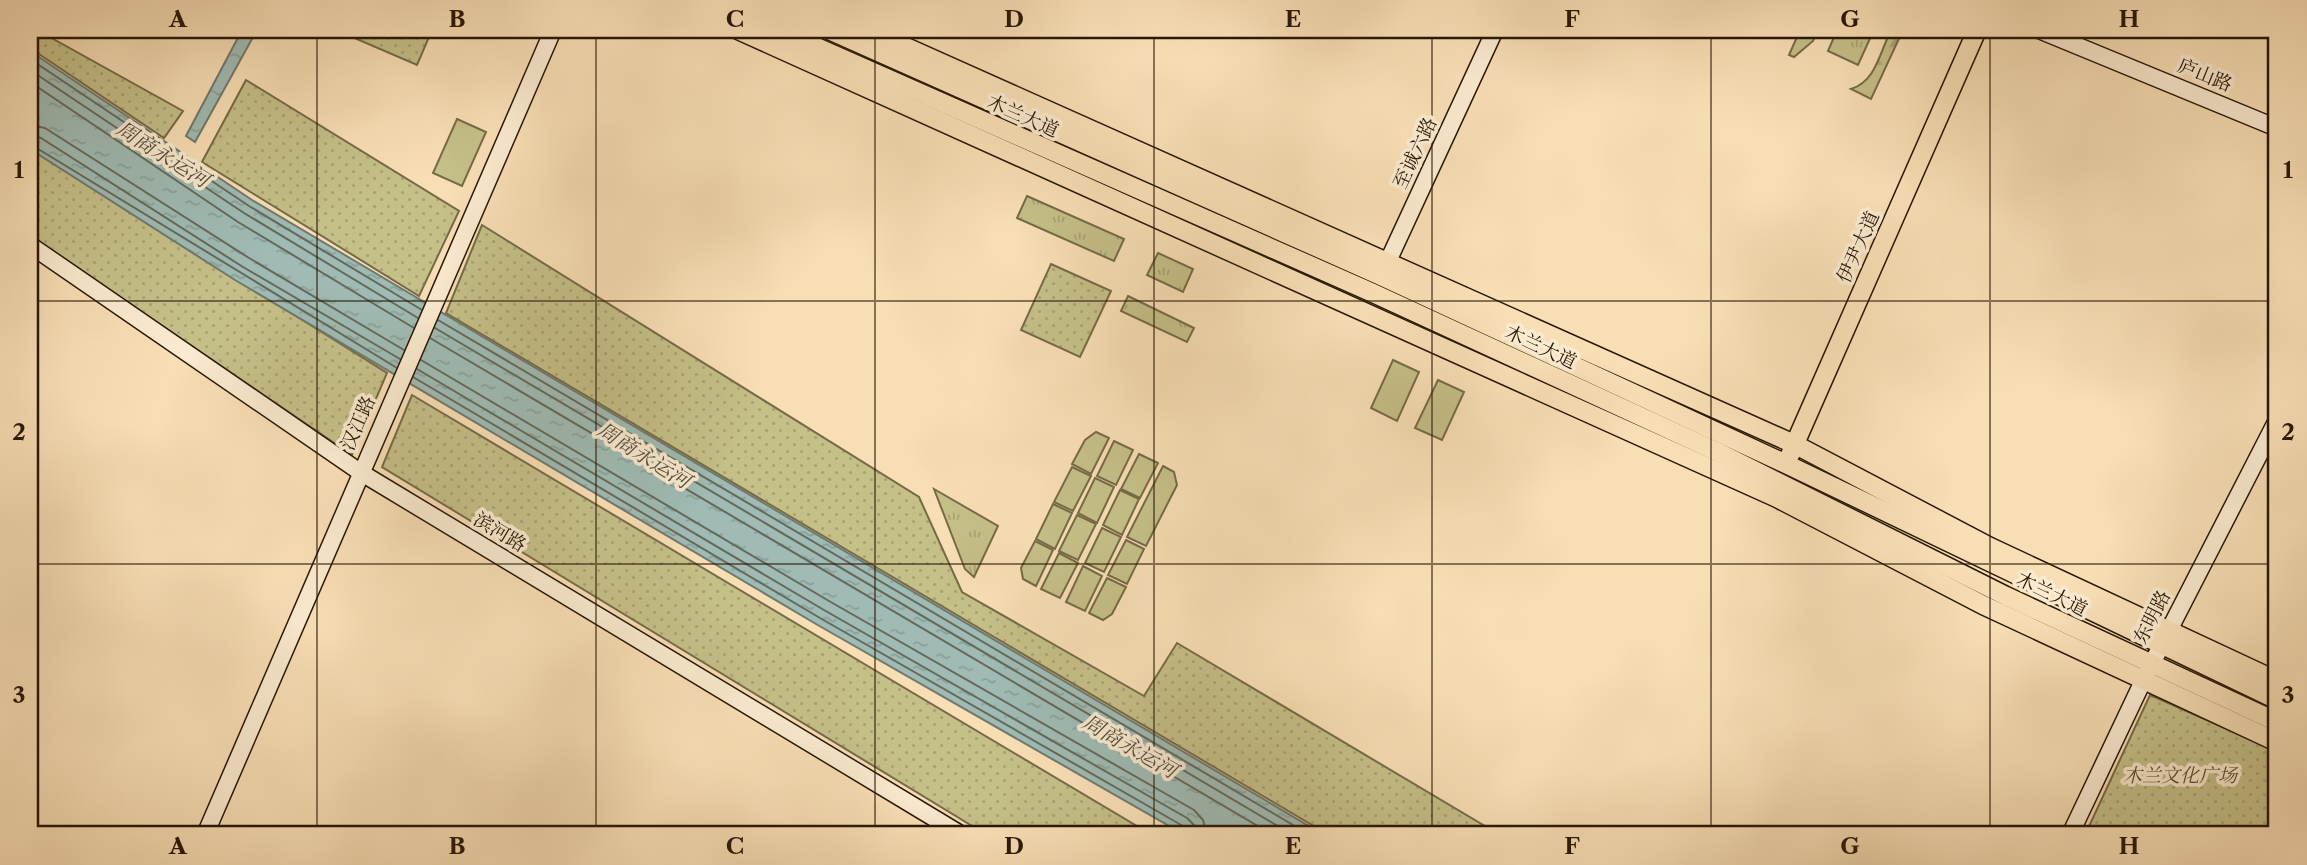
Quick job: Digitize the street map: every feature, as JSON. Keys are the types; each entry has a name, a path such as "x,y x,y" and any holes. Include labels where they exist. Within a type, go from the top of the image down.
{"main road":[{"path":"738,30 1777,498 1983,605 2147,673 2277,742"},
{"name":"木兰大道","path":"778,30 2165,638 2277,699"},
{"name":"木兰大道","path":"829,30 1385,269 1783,472 2147,673 2277,722"},
{"path":"868,30 1385,269 1794,444 2165,638 2277,681"},
{"name":"伊尹大道","path":"1783,472 1977,30"}],"street":[{"name":"汉江路","path":"205,835 553,30"},
{"name":"至诚六路","path":"1373,293 1495,30"},
{"name":"庐山路","path":"2039,30 2277,128"},
{"name":"滨河路","path":"30,245 360,472 962,835"},
{"name":"东明路","path":"2070,835 2147,673 2277,420"}],"green space":[{"path":"30,30 37,30 183,111 164,138 30,48"},
{"path":"336,30 432,30 417,65"},
{"path":"1800,30 1818,30 1813,41 1794,57 1789,55"},
{"path":"1837,30 1863,30 1872,34 1858,65 1828,51"},
{"path":"1882,30 1903,30 1871,99 1851,89 1865,81 1874,69 1887,39"},
{"path":"246,80 459,211 419,296 202,162"},
{"path":"457,119 486,132 462,186 433,173"},
{"path":"30,149 387,373 352,455 30,236"},
{"path":"1027,196 1124,239 1114,261 1017,218"},
{"path":"482,225 919,497 962,592 1144,696 1177,643 1500,835 1329,835 446,313"},
{"path":"1158,253 1193,269 1183,292 1147,275"},
{"path":"1051,264 1111,291 1080,357 1021,330"},
{"path":"1128,296 1194,328 1187,342 1121,311"},
{"path":"1393,360 1419,372 1397,421 1371,408"},
{"path":"1438,380 1464,392 1442,440 1415,428"},
{"path":"412,395 1152,835 987,835 382,467"},
{"path":"1096,432 1109,438 1091,474 1072,464 1085,440"},
{"path":"1114,441 1133,450 1116,485 1097,476"},
{"path":"1139,454 1158,463 1140,498 1121,489"},
{"path":"1163,466 1174,472 1177,485 1146,546 1127,537"},
{"path":"1072,467 1091,476 1073,511 1054,502"},
{"path":"1095,478 1114,487 1097,523 1078,513"},
{"path":"934,489 998,526 974,577 965,569"},
{"path":"1120,490 1139,499 1122,535 1103,525"},
{"path":"1053,504 1072,513 1055,549 1036,539"},
{"path":"1077,515 1096,524 1078,560 1059,551"},
{"path":"1102,528 1121,537 1104,572 1085,563"},
{"path":"1126,540 1144,549 1127,584 1108,575"},
{"path":"1035,541 1053,550 1036,586 1023,579 1021,568"},
{"path":"1059,553 1078,563 1060,598 1041,589"},
{"path":"1083,566 1102,576 1085,611 1066,602"},
{"path":"1107,578 1126,587 1112,614 1103,620 1089,613"},
{"name":"木兰文化广场","path":"2150,695 2277,751 2277,835 2085,835"}],"water":[{"path":"242,30 257,30 195,142 186,136"},
{"name":"周商永运河","path":"30,51 252,200 1324,835 1185,835 816,624 235,280 30,149"}]}
